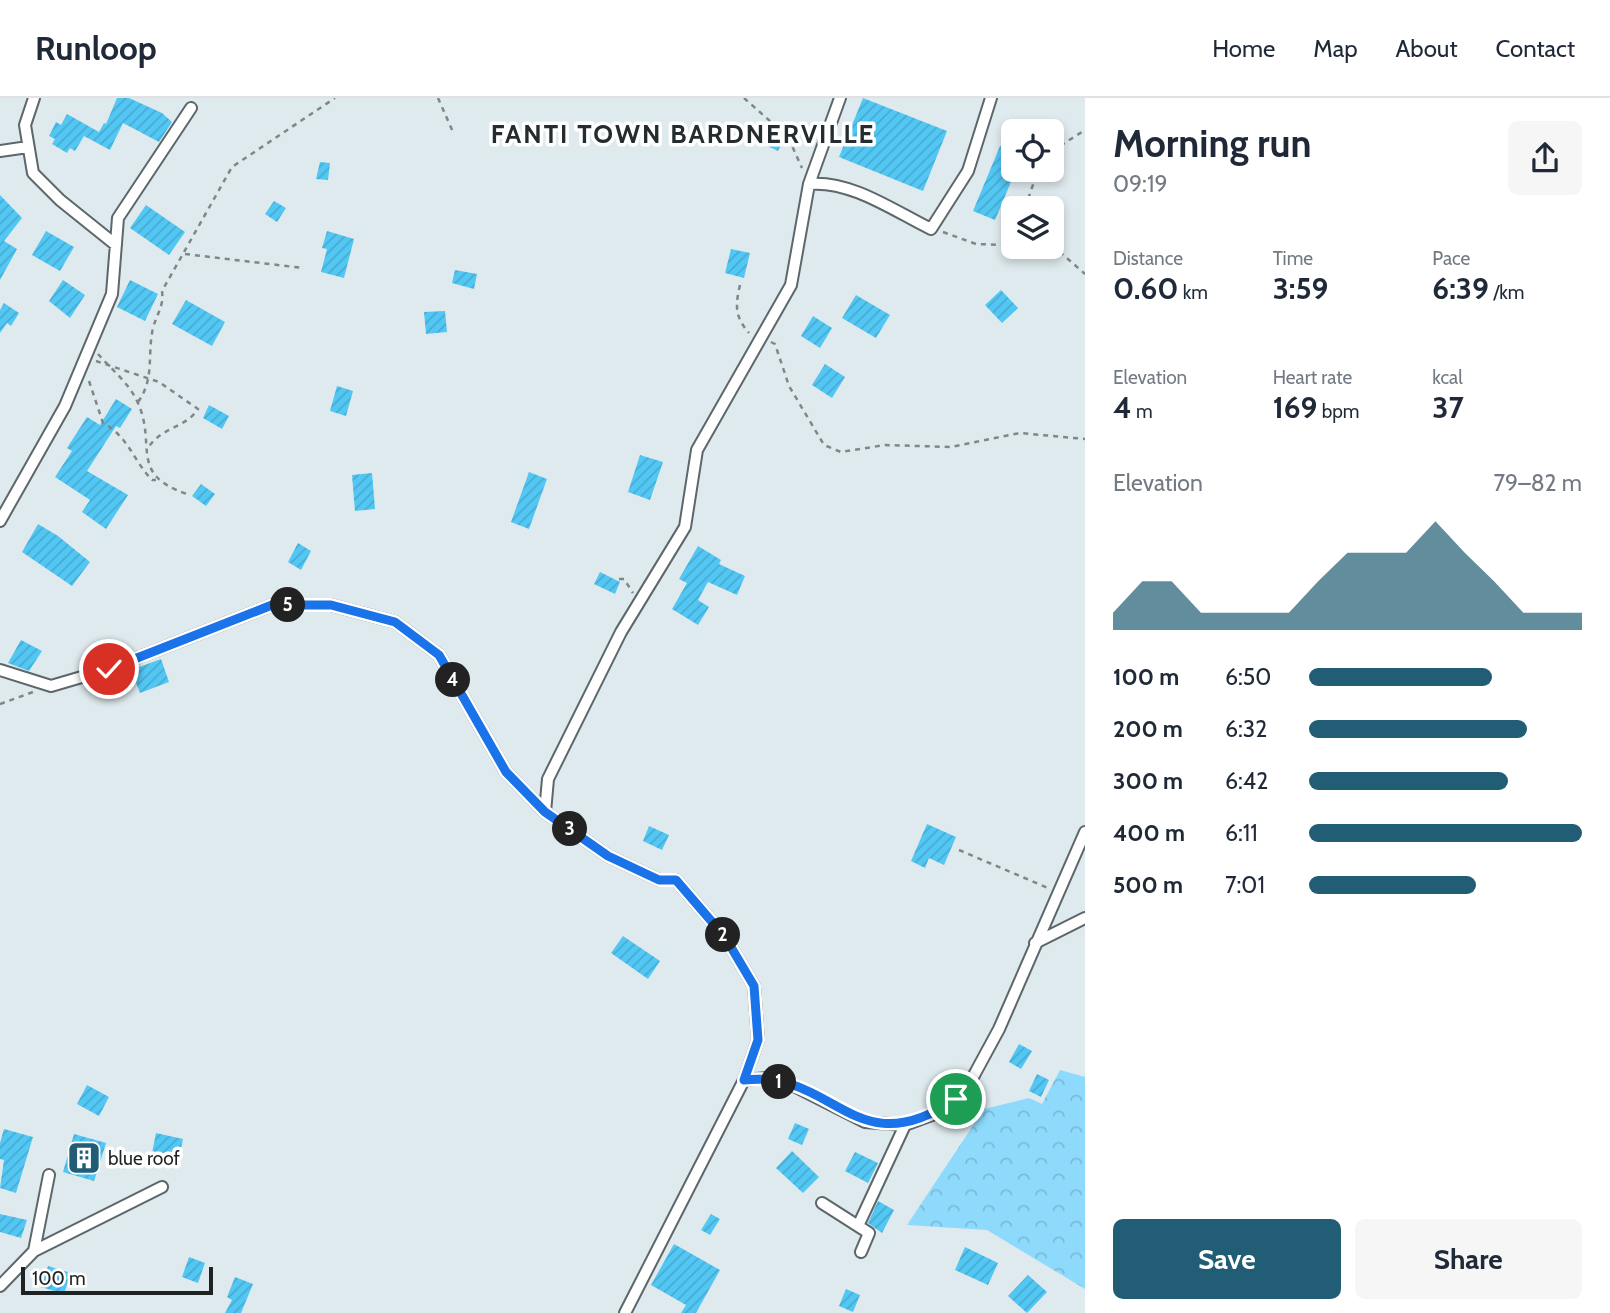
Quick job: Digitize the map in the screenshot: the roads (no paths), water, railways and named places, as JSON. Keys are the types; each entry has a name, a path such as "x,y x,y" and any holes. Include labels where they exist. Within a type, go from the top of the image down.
{"street":[{"path":"34,98 24,125 33,173 60,200 116,245"},
{"path":"545,812 548,779 621,632 685,527 697,450 791,285 809,184 840,98"},
{"path":"809,184 828,182 866,196 931,229 968,171 991,98"},
{"path":"0,521 65,406 113,294 118,218 191,108"},
{"path":"0,150 29,147"},
{"path":"0,670 51,686 109,669 272,605 331,605 395,622 439,655 506,772 545,812 608,856 659,880 676,880 725,937 754,986 758,1040 744,1080 625,1313"},
{"path":"744,1080 766,1078 828,1101 865,1122 905,1125 932,1115 956,1099 973,1077 999,1029 1035,943 1060,895 1085,832"},
{"path":"1035,943 1085,918"},
{"path":"858,1226 905,1125"},
{"path":"34,1251 49,1175"},
{"path":"0,1286 34,1251 162,1186"},
{"path":"822,1203 869,1233 861,1251"}],"place":[{"name":"blue roof","path":"84,1158"}],"district":[{"name":"FANTI TOWN BARDNERVILLE","path":"683,134"}]}
